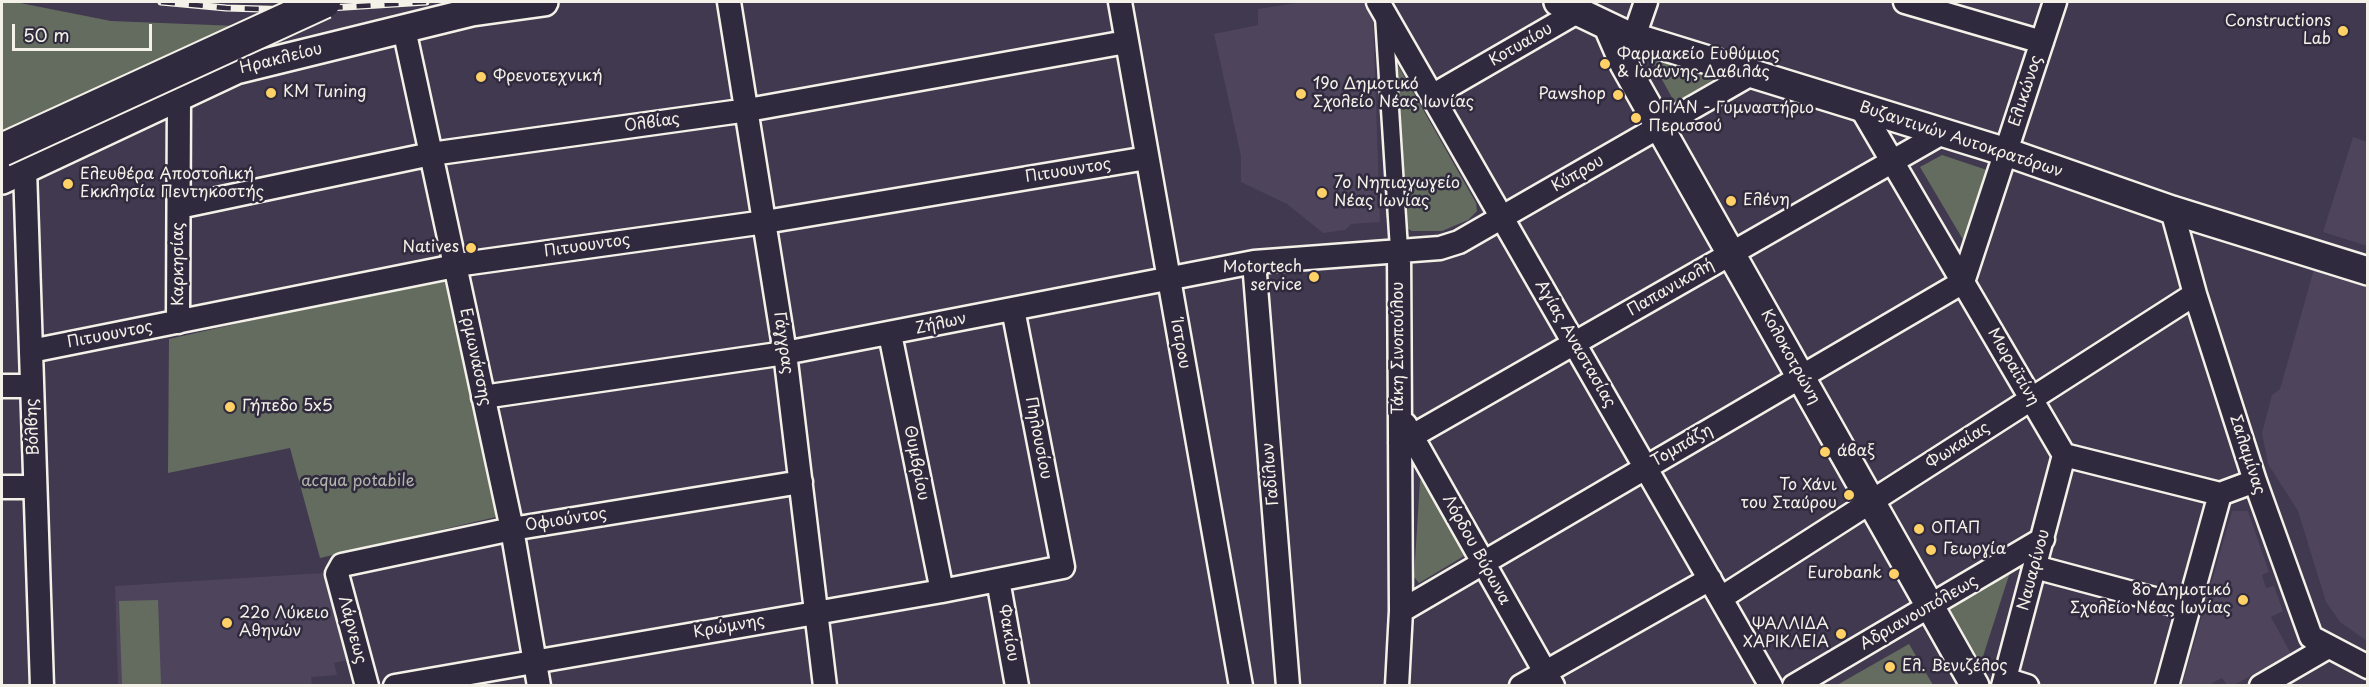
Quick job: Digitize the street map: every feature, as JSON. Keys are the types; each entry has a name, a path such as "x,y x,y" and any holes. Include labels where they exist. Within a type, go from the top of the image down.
{"main road":[{"name":"Ηρακλείου","path":"9,166 324,2"}],"street":[{"name":"Ηρακλείου","path":"9,166 179,98 236,70 262,62 472,12 544,2"},
{"name":"Γάγγρας","path":"729,2 785,353 825,686"},
{"name":"Ίστρου","path":"1120,2 1241,686"},
{"path":"1624,64 1646,2"},
{"path":"1905,2 2042,42"},
{"name":"Ελικώνος","path":"1963,282 2055,2"},
{"name":"Αγίας Αναστασίας","path":"1381,7 1771,686"},
{"name":"Τάκη Σινοπούλου","path":"1381,7 1398,249 1400,415 1406,439 1401,611 1396,686"},
{"name":"Βυζαντινών Αυτοκρατόρων","path":"1568,7 1634,37 2006,152 2172,210 2367,271"},
{"name":"Κοτυαίου","path":"1432,96 1568,7"},
{"name":"Κολοκοτρώνη","path":"1608,27 1624,64 1975,686"},
{"name":"Ερμωνάσσης","path":"404,29 512,529 539,686"},
{"name":"Ολβίας","path":"179,207 431,154 748,110 1126,42"},
{"name":"Κύπρου","path":"1398,249 1425,250 1459,242 1751,74"},
{"name":"Καρκησίας","path":"178,322 179,98"},
{"name":"Μωραϊτίνη","path":"1861,108 2064,455"},
{"name":"Παπανικολή","path":"1406,439 1942,133"},
{"name":"Πιτυουντος","path":"31,351 455,265 765,222 1147,158"},
{"name":"Βόλβης","path":"9,166 31,351 42,686"},
{"name":"Σαλαμίνας","path":"2172,210 2195,294 2255,481 2312,638 2367,667"},
{"name":"Ζήλων","path":"483,397 785,353 1254,262 1398,249"},
{"name":"Γαδίλων","path":"1254,262 1288,686"},
{"name":"Τομπάζη","path":"1401,611 1963,282"},
{"name":"Φωκαίας","path":"1521,686 1549,679 1871,502 2195,294"},
{"name":"Πηλουσίου","path":"1013,309 1063,567"},
{"name":"Θυμβρίου","path":"890,334 942,591"},
{"path":"2,386 32,386"},
{"name":"Λόρδου Βύρωνα","path":"1406,439 1483,562 1549,679"},
{"path":"2064,455 2220,494 2255,481"},
{"name":"Ναυαρίνου","path":"2004,682 2064,455"},
{"name":"Οφιούντος","path":"337,574 342,565 512,529 801,482"},
{"path":"2,487 35,487"},
{"path":"2167,686 2220,494"},
{"name":"Αδριανουπόλεως","path":"1794,686 2043,539"},
{"name":"Κρώμνης","path":"395,686 942,591 1063,567"},
{"path":"2035,567 2188,608"},
{"name":"Λάρνεως","path":"337,574 367,686"},
{"name":"Φακίου","path":"998,580 1017,686"},
{"path":"2261,686 2328,647"},
{"path":"2004,682 2027,686"}],"shaded area":[{"name":"19ο Δημοτικό Σχολείο Νέας Ιωνίας","path":"1302,2 1364,2 1373,15 1380,222 1351,224 1345,230 1323,233 1287,204 1241,182 1241,156 1214,34 1258,25 1258,9"},
{"path":"2353,137 2367,142 2367,246 2323,232"},
{"path":"2314,269 2367,286 2367,641 2340,622 2326,602 2298,511 2268,464 2262,433 2272,395 2280,389"},
{"name":"8ο Δημοτικό Σχολείο Νέας Ιωνίας","path":"2232,511 2248,511 2269,572 2262,575 2266,588 2274,586 2283,611 2271,617 2291,654 2234,685 2227,685 2222,678 2212,683 2213,685 2182,685"},
{"name":"22ο Λύκειο Αθηνών","path":"323,573 348,660 334,663 337,675 311,677 312,685 118,685 115,586"}],"green space":[{"path":"2,2 15,2 111,21 238,26 2,132"},
{"path":"1391,53 1476,203 1477,211 1468,220 1442,231 1412,231 1386,217 1381,58"},
{"path":"1650,58 1716,78 1675,103"},
{"path":"1942,155 1987,170 1965,243 1920,167"},
{"name":"acqua potabile","path":"445,277 496,517 320,558 290,448 168,473 169,339"},
{"path":"1420,480 1424,481 1464,556 1419,583 1414,577"},
{"path":"2010,572 1979,669 1946,610"},
{"path":"158,600 161,684 122,685 119,601"},
{"path":"1909,644 1933,685 1837,685"}],"railway":[{"path":"161,2 226,8 297,10 426,2"}],"place":[{"name":"Constructions Lab","path":"2343,31"},
{"name":"Φαρμακείο Ευθύμιος & Ιωάννης Δαβιλάς","path":"1605,64"},
{"name":"Φρενοτεχνική","path":"481,77"},
{"name":"KM Tuning","path":"271,93"},
{"name":"19ο Δημοτικό Σχολείο Νέας Ιωνίας","path":"1301,94"},
{"name":"Pawshop","path":"1618,95"},
{"name":"ΟΠΑΝ - Γυμναστήριο Περισσού","path":"1636,118"},
{"name":"Ελευθέρα Αποστολική Εκκλησία Πεντηκοστής","path":"68,184"},
{"name":"7ο Νηπιαγωγείο Νέας Ιωνίας","path":"1322,193"},
{"name":"Ελένη","path":"1731,201"},
{"name":"Natives","path":"471,248"},
{"name":"Motortech service","path":"1314,277"},
{"name":"Γήπεδο 5x5","path":"230,407"},
{"name":"άβαξ","path":"1825,452"},
{"name":"Το Χάνι του Σταύρου","path":"1849,495"},
{"name":"ΟΠΑΠ","path":"1919,529"},
{"name":"Γεωργία","path":"1931,550"},
{"name":"Eurobank","path":"1894,574"},
{"name":"8ο Δημοτικό Σχολείο Νέας Ιωνίας","path":"2243,600"},
{"name":"22ο Λύκειο Αθηνών","path":"227,623"},
{"name":"ΨΑΛΛΙΔΑ ΧΑΡΙΚΛΕΙΑ","path":"1841,634"},
{"name":"Ελ. Βενιζέλος","path":"1890,667"}]}
